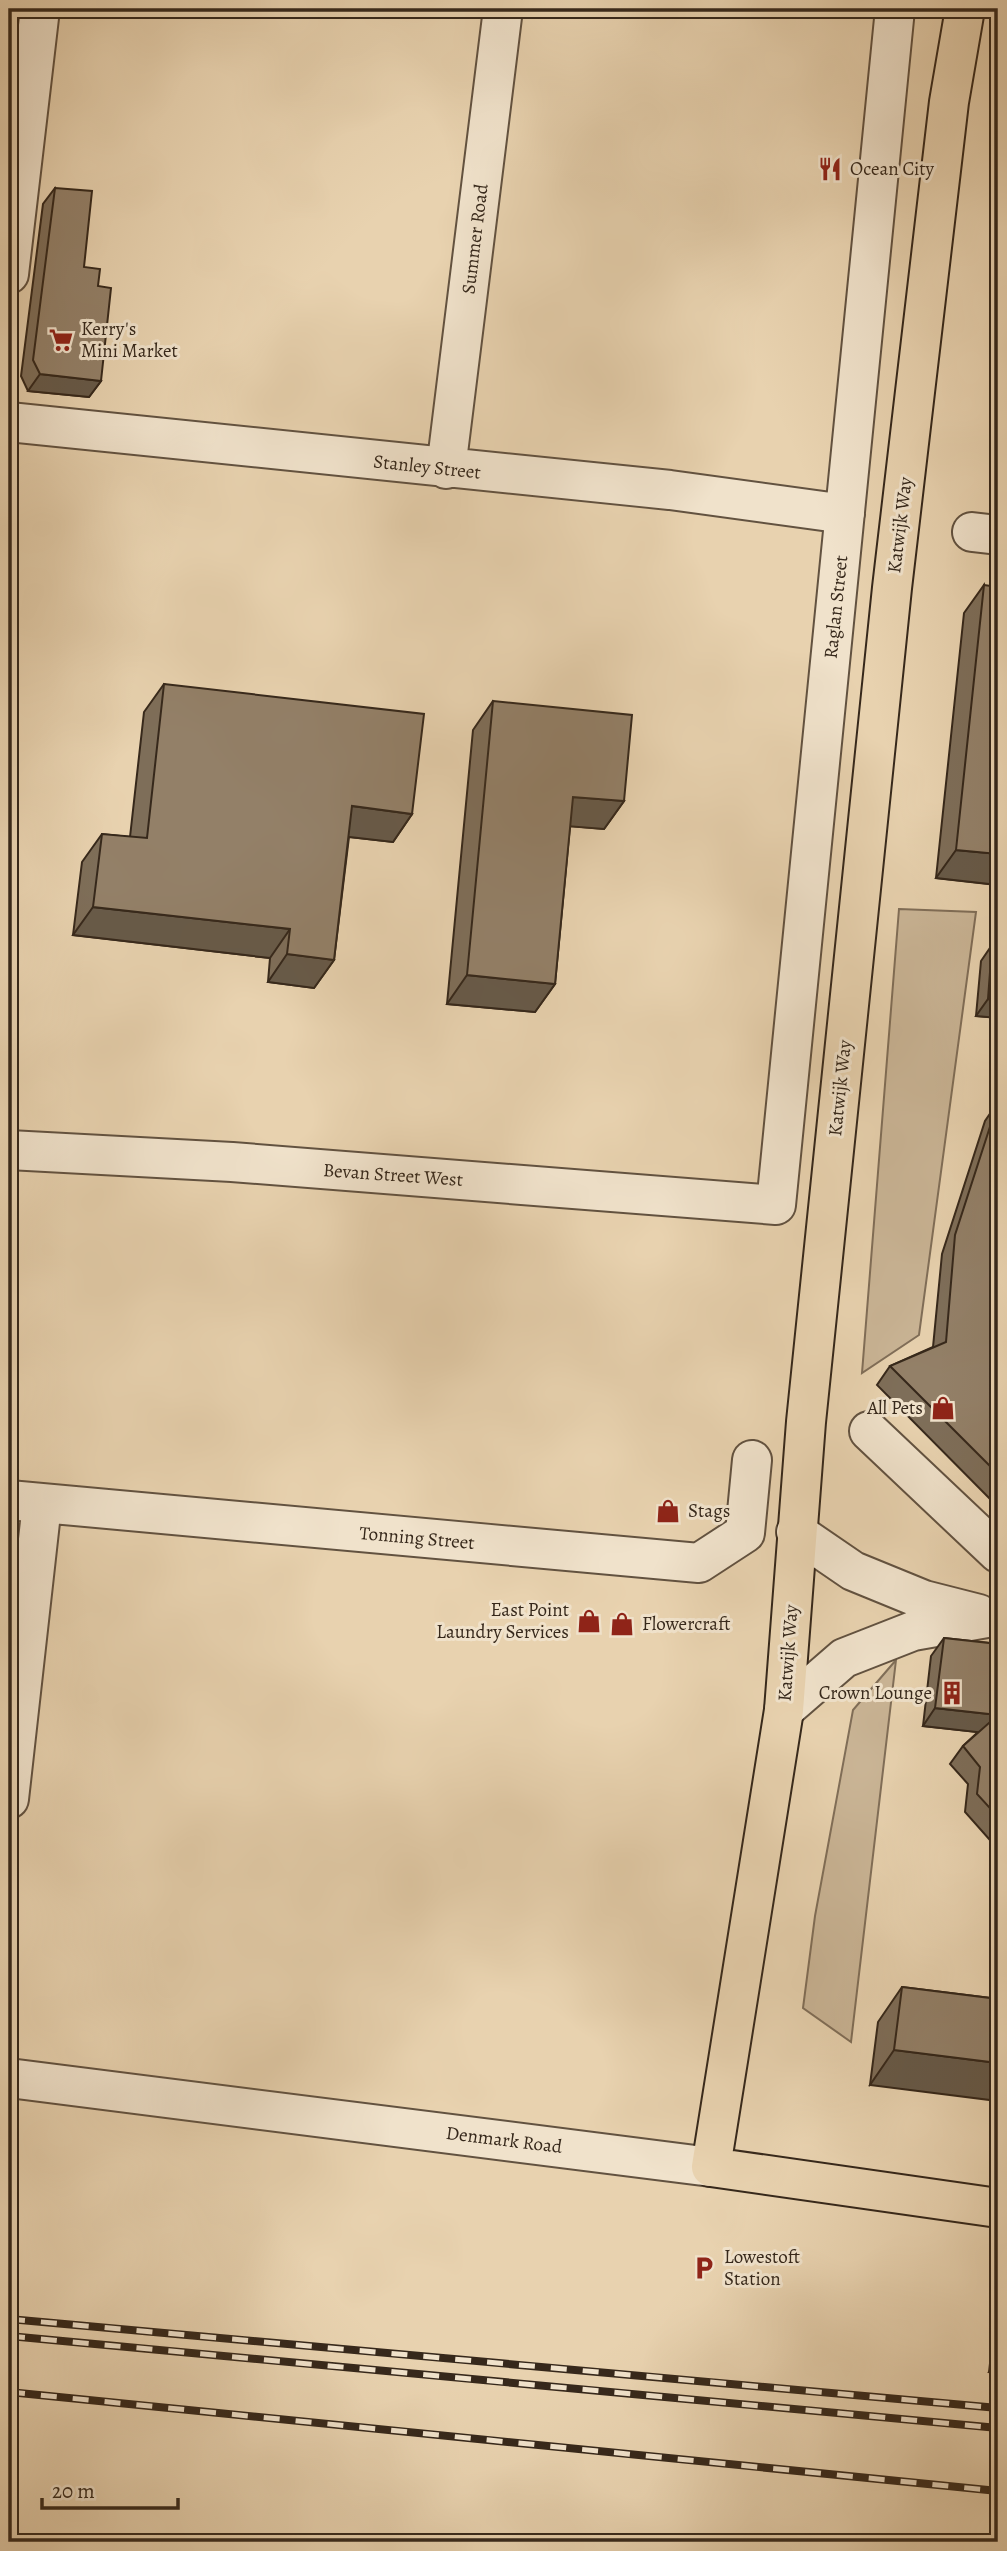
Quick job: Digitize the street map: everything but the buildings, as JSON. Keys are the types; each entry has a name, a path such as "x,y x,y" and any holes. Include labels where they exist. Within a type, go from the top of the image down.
{"highway":[{"name":"Katwijk Way","path":"711,2167 784,1710 796,1532 892,588 949,102 965,9"},
{"name":"Denmark Road","path":"711,2167 998,2207"}],"street":[{"path":"9,274 40,9"},
{"name":"Summer Road","path":"446,469 503,9"},
{"name":"Raglan Street","path":"776,1205 895,9"},
{"name":"Stanley Street","path":"9,422 670,490 845,514"},
{"name":"Bevan Street West","path":"9,1150 232,1162 776,1205"},
{"path":"869,1430 998,1553"},
{"name":"Tonning Street","path":"25,1502 699,1563 745,1533 752,1460"},
{"path":"9,1798 25,1502"},
{"path":"796,1532 853,1570 923,1600 993,1616"},
{"path":"784,1710 844,1658 913,1631 993,1616"},
{"name":"Denmark Road","path":"9,2078 711,2167"}],"shaded area":[{"path":"899,909 976,912 919,1335 862,1373"},
{"path":"896,1660 851,2042 803,2008 815,1916 853,1710"}],"railway":[{"path":"9,2319 998,2408"},
{"path":"9,2336 998,2428"},
{"path":"9,2392 998,2491"}],"place":[{"name":"Ocean City","path":"830,169"},
{"name":"Kerry's Mini Market","path":"61,340"},
{"name":"All Pets","path":"943,1408"},
{"name":"Stags","path":"668,1511"},
{"name":"East Point Laundry Services","path":"589,1621"},
{"name":"Flowercraft","path":"622,1624"},
{"name":"Crown Lounge","path":"952,1693"},
{"name":"Lowestoft Station","path":"704,2268"}]}
